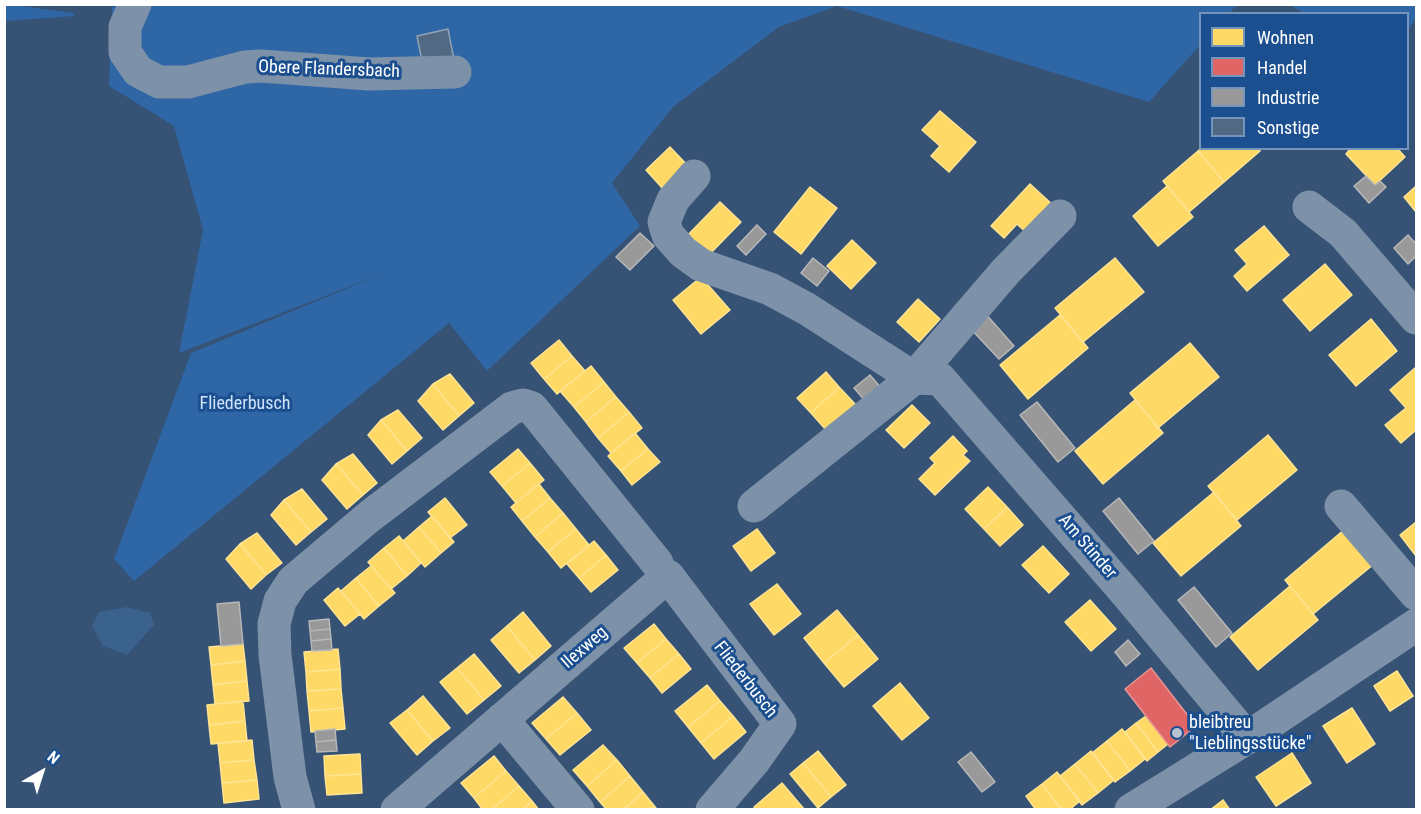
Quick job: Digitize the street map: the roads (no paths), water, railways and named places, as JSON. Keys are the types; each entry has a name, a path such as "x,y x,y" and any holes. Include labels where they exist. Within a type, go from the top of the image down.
{"street":[{"name":"Obere Flandersbach","path":"135,4 125,27 125,52 138,71 159,82 188,82 261,66 369,74 455,72"},
{"name":"Am Stinder","path":"694,176 673,200 664,222 668,235 683,252 701,265 770,289 807,309 914,378 940,379 1126,593 1247,738"},
{"path":"1309,207 1343,233 1416,318"},
{"path":"754,506 914,378 1006,271 1060,216"},
{"name":"Fliederbusch","path":"299,810 290,777 275,655 274,624 280,601 293,581 370,516 512,408 523,405 532,408 662,570 780,724 754,761 712,810"},
{"path":"1341,506 1416,594"},
{"name":"Ilexweg","path":"398,810 502,719 662,570"},
{"path":"1131,810 1247,738 1416,625"},
{"path":"502,719 578,810"}],"place":[{"name":"bleibtreu \"Lieblingsstücke\"","path":"1177,733"}]}
